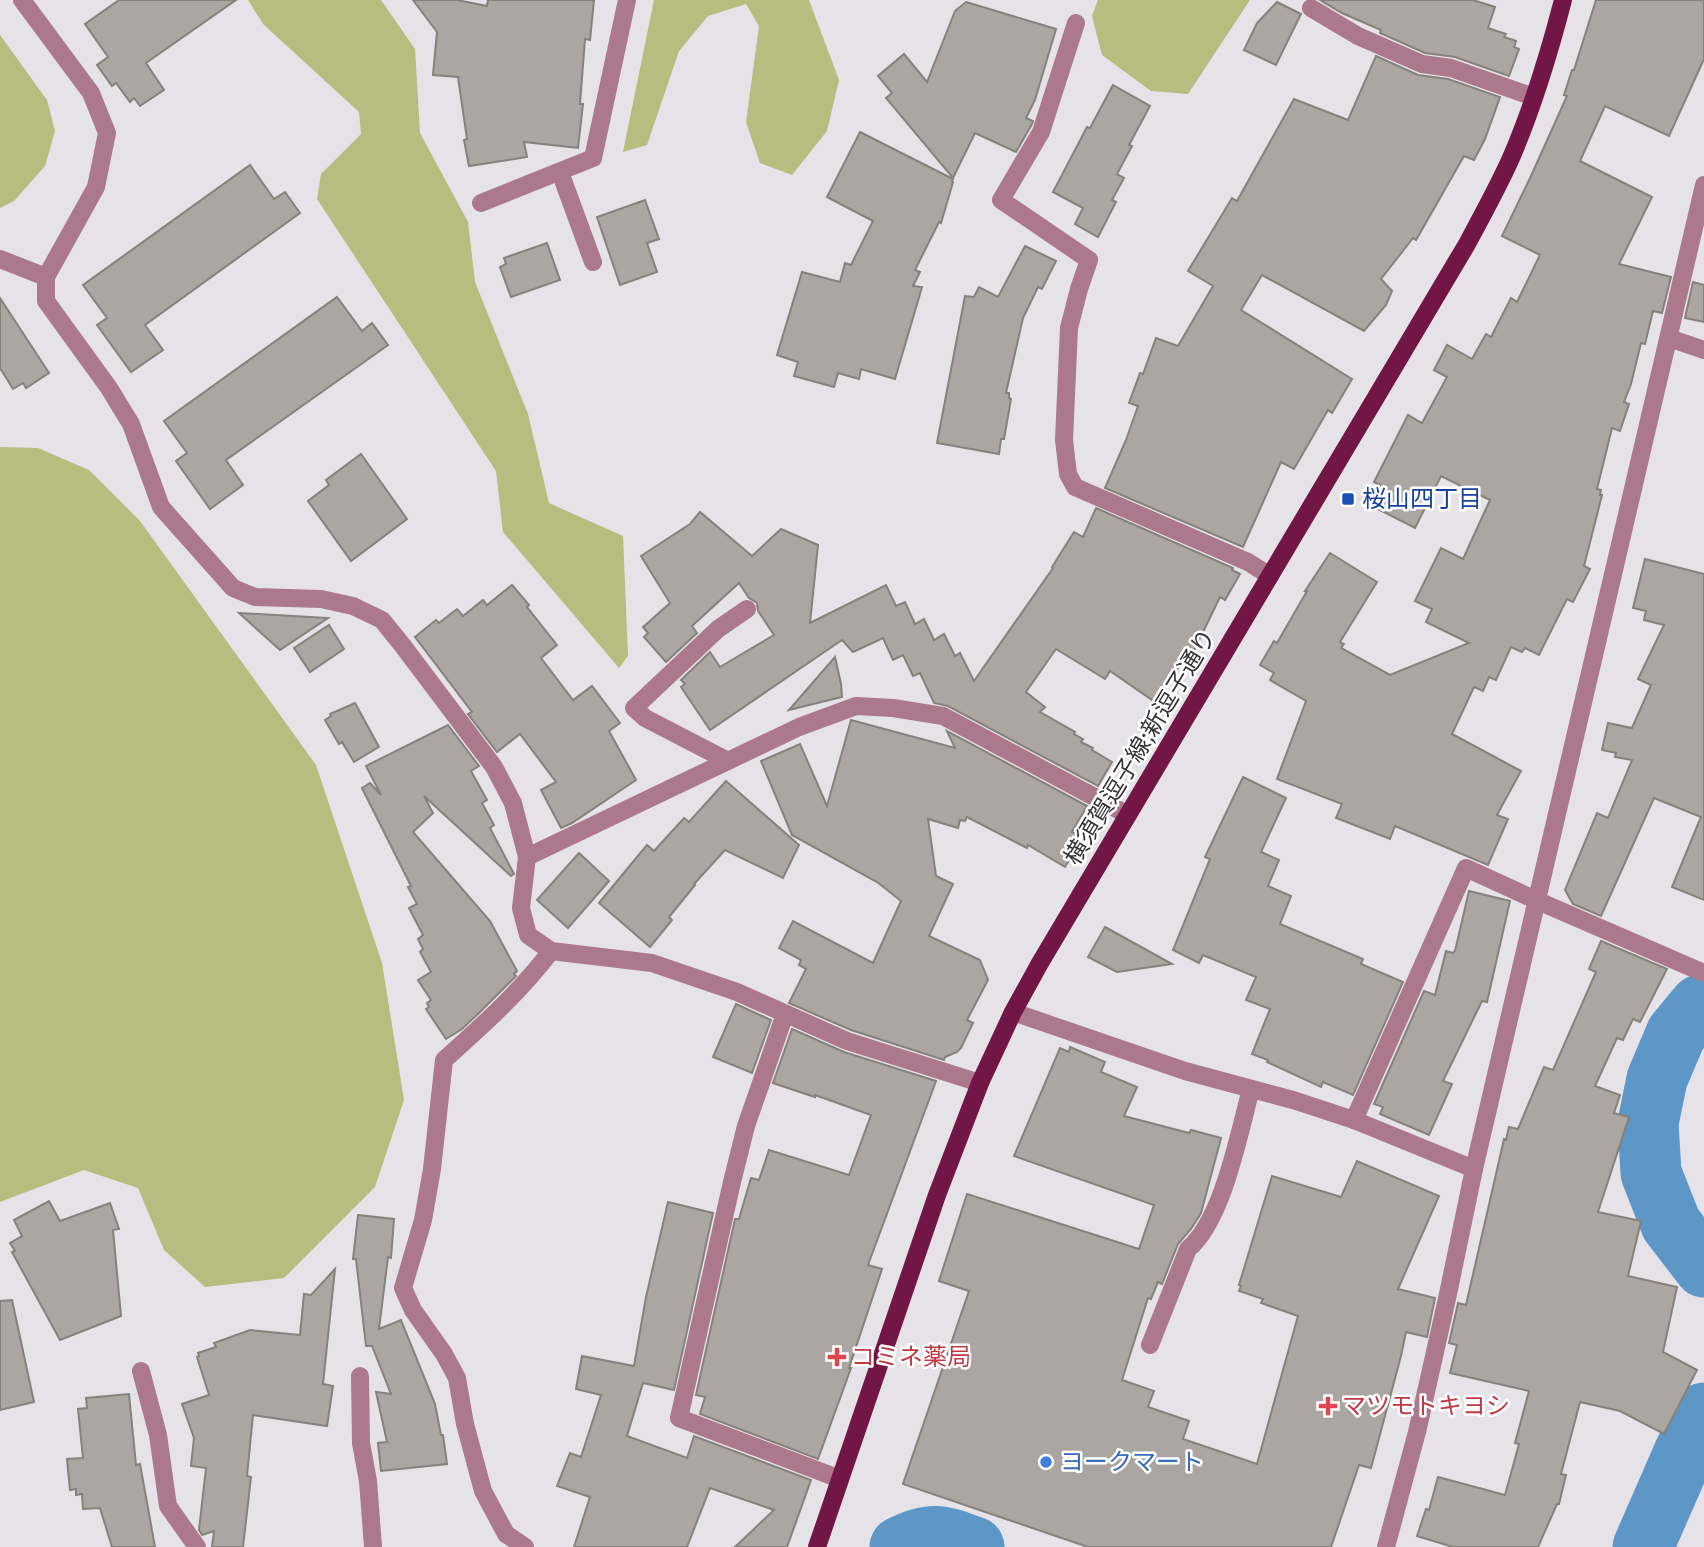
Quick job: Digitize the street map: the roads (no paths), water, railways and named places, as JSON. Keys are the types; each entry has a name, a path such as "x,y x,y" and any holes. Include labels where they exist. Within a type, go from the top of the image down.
{"main road":[{"name":"横須賀逗子線;新逗子通り","path":"817,1547 937,1195 980,1083 1013,1012 1040,962 1467,244 1510,159 1551,46 1563,0"}],"street":[{"path":"22,0 91,93 107,133 96,187 46,276 46,301 109,388 131,424 161,507 233,588 255,597 321,599 353,606 382,620 403,646 494,767 513,803 527,856 521,908 528,935 551,951 652,963 737,992 846,1041 980,1083"},
{"path":"481,203 593,159 627,0"},
{"path":"1311,8 1358,36 1422,64 1451,68 1534,97"},
{"path":"1076,23 1041,132 1001,201 1089,260 1069,328 1065,440 1068,474 1074,487 1248,562 1270,576"},
{"path":"560,172 593,262"},
{"path":"1386,1547 1417,1432 1474,1169 1704,185"},
{"path":"0,259 46,276"},
{"path":"1669,338 1704,350"},
{"path":"728,761 645,718 634,708 718,629 747,609"},
{"path":"527,856 799,727 856,706 893,708 943,716 1128,816"},
{"path":"1354,1120 1466,868 1704,973"},
{"path":"525,1547 506,1534 483,1491 465,1424 457,1378 444,1354 413,1310 403,1288 422,1220 432,1169 444,1060 496,1013 551,951"},
{"path":"1013,1012 1185,1071 1354,1120 1474,1169"},
{"path":"785,1014 746,1126 679,1418 840,1479"},
{"path":"1150,1345 1188,1250 1199,1240 1224,1189 1251,1089"},
{"path":"141,1371 158,1435 169,1506 197,1547"},
{"path":"360,1376 361,1443 368,1481 373,1547"}],"waterway":[{"path":"1704,1004 1700,1005 1676,1034 1657,1079 1648,1123 1651,1173 1671,1224 1704,1267"},
{"path":"1643,1547 1704,1413"},
{"path":"900,1547 921,1538 937,1536 974,1547"}],"place":[{"name":"桜山四丁目","path":"1348,499"},
{"name":"コミネ薬局","path":"837,1357"},
{"name":"マツモトキヨシ","path":"1328,1406"},
{"name":"ヨークマート","path":"1046,1462"}]}
